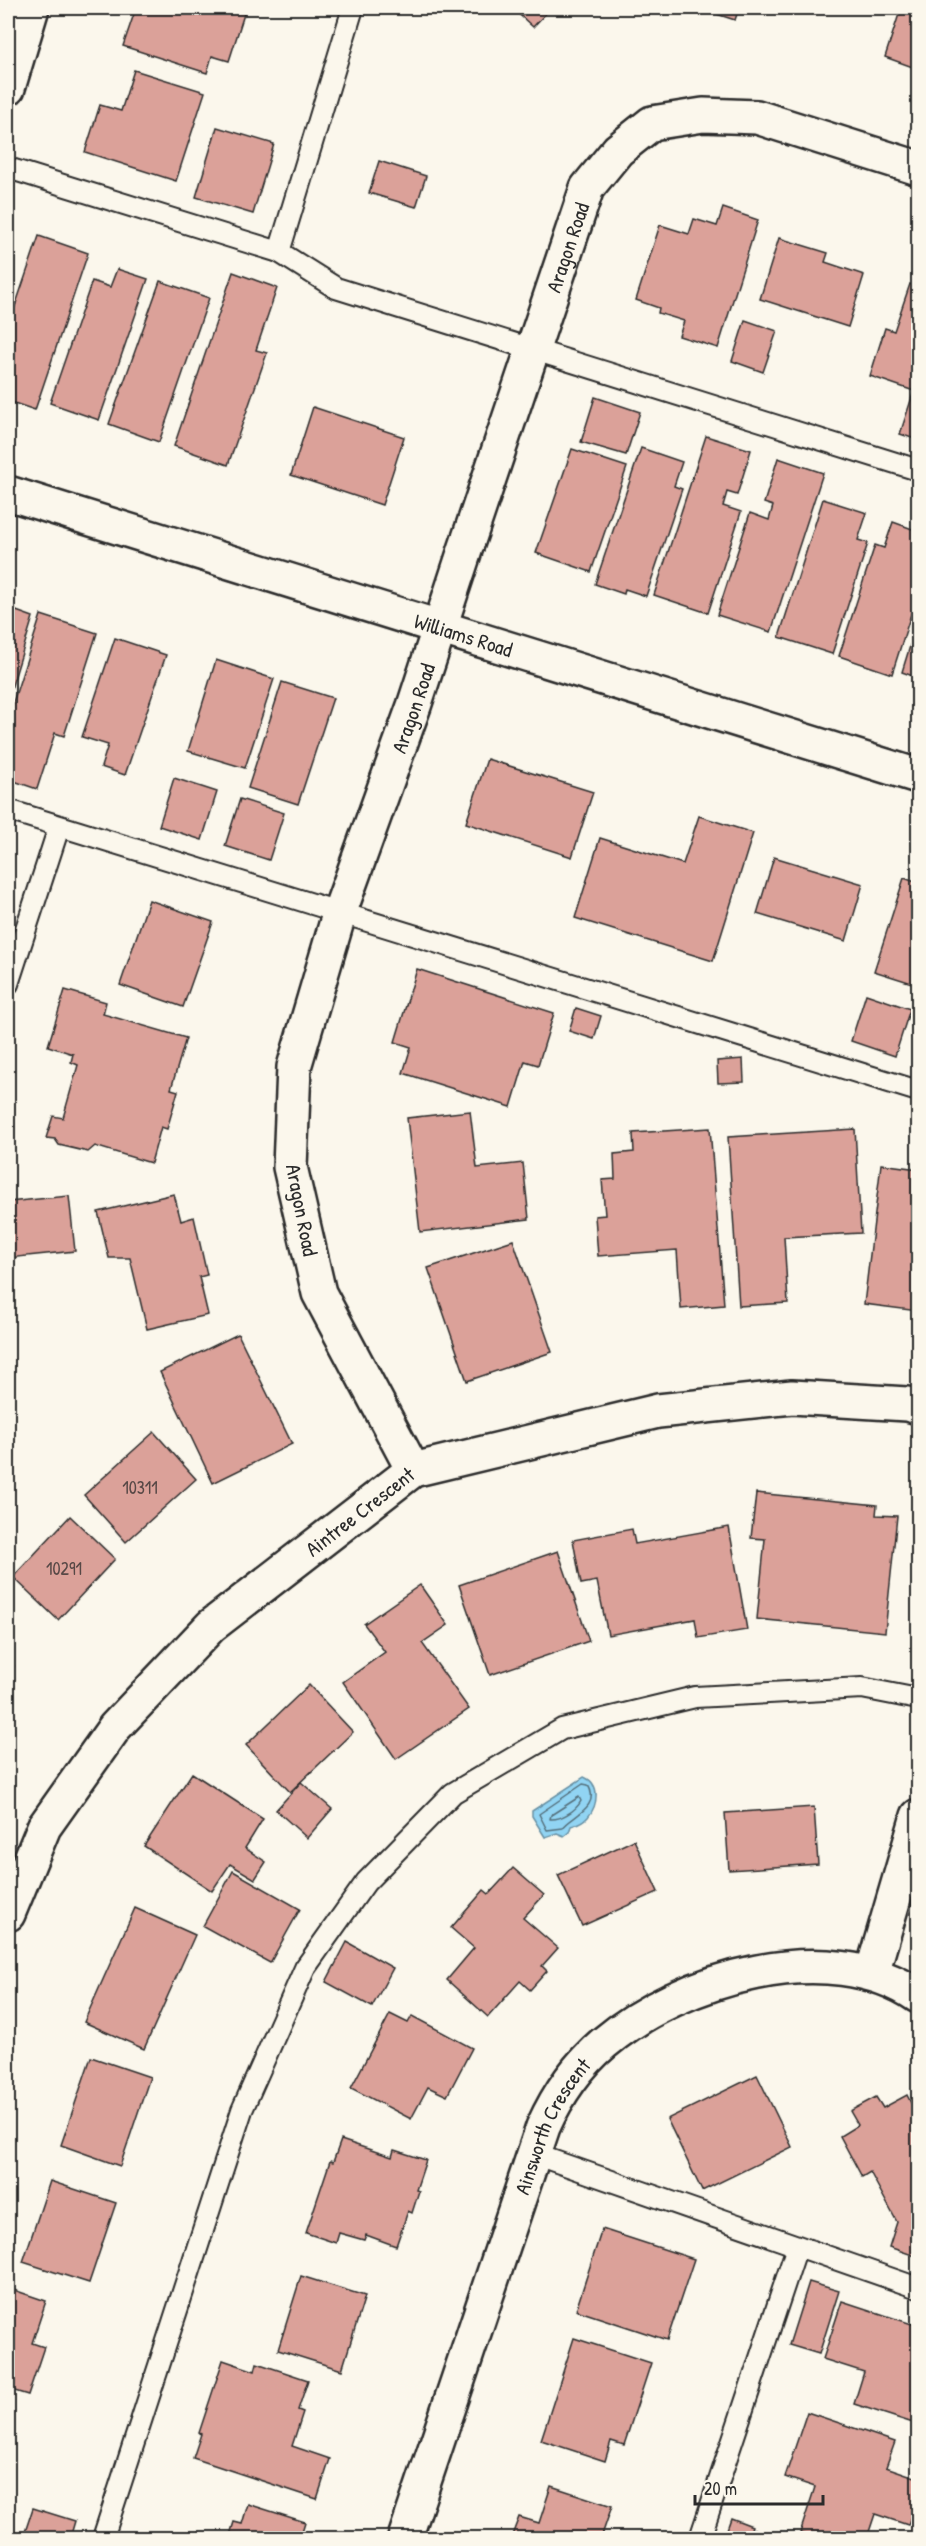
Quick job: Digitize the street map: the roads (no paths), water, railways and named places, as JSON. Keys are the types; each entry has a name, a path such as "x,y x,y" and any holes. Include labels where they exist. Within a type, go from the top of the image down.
{"street":[{"path":"8,88 32,8"},
{"name":"Aragon Road","path":"413,1470 319,1293 290,1167 294,1067 340,911 414,706 587,188 618,150 652,123 703,115 757,117 918,168"},
{"name":"Williams Road","path":"8,493 918,776"},
{"name":"Aintree Crescent","path":"8,1914 44,1827 116,1727 211,1626 413,1470 658,1411 792,1397 907,1404 918,1407"},
{"path":"872,1973 918,1816"},
{"name":"Ainsworth Crescent","path":"405,2538 534,2154 555,2100 602,2044 632,2021 657,2007 703,1986 749,1972 836,1968 872,1973 918,1996"}],"lane":[{"path":"279,252 353,8"},
{"path":"8,168 279,252 336,288 918,470"},
{"path":"8,810 918,1091"},
{"path":"8,984 59,827"},
{"path":"103,2538 242,2110 304,1968 366,1882 453,1793 562,1729 695,1697 862,1688 918,1699"},
{"path":"534,2154 918,2288"},
{"path":"700,2538 797,2247"}],"water":[{"path":"584,1777 593,1785 596,1795 594,1807 588,1817 571,1826 569,1832 564,1836 557,1833 545,1837 532,1816 532,1811"}]}
